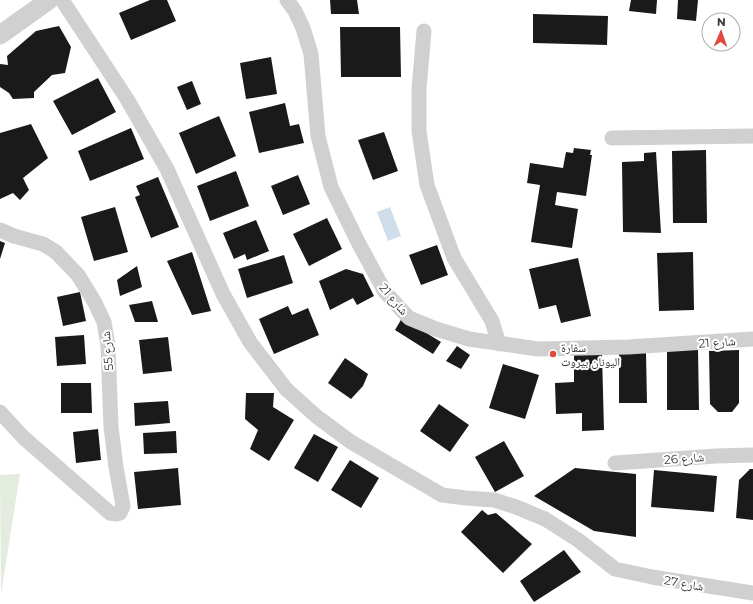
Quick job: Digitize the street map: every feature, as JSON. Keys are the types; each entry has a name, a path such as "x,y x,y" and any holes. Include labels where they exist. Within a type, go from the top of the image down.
{"street":[{"path":"0,35 49,0"},
{"name":"شارع 27","path":"62,0 127,99 167,169 223,294 250,342 286,389 316,416 351,442 442,495 494,500 545,519 578,540 615,569 666,580 753,593"},
{"name":"شارع 21","path":"287,0 296,12 303,28 311,54 318,136 331,187 384,292 410,318 436,329 469,339 538,349 628,347 753,339"},
{"path":"424,31 419,89 419,131 427,185 454,258 492,321 499,344"},
{"path":"612,138 753,136"},
{"name":"شارع 55","path":"0,230 14,236 43,244 56,252 78,275 94,301 104,322 108,346 111,427 123,506 120,513 110,513 24,438 0,412"},
{"name":"شارع 26","path":"615,463 753,455"}],"shaded area":[{"path":"20,474 1,594 0,475"}],"water":[{"path":"390,207 401,236 388,241 377,212"}],"building":[{"path":"150,0 167,0 176,21 131,40 119,13"},
{"path":"330,0 357,0 359,14 331,14"},
{"path":"631,0 657,0 656,14 629,11"},
{"path":"678,0 698,0 696,21 677,19"},
{"path":"533,14 608,16 607,45 533,43"},
{"path":"59,26 71,47 65,73 52,75 34,92 34,98 13,99 9,93 0,87 0,64 8,65 7,56 36,31"},
{"path":"340,27 400,27 401,77 341,77"},
{"path":"271,57 277,94 246,99 240,63"},
{"path":"98,78 116,112 72,135 53,101"},
{"path":"192,81 201,104 187,110 177,87"},
{"path":"285,103 290,126 299,124 304,143 259,153 249,112"},
{"path":"219,116 236,156 196,174 179,133"},
{"path":"31,124 48,158 23,178 29,190 20,200 13,193 0,199 0,133"},
{"path":"131,128 144,159 90,181 78,151"},
{"path":"384,132 398,171 373,180 358,140"},
{"path":"574,148 591,150 590,155 592,155 586,196 557,192 555,205 578,209 572,248 531,242 540,185 527,183 530,163 563,168 566,152 573,153"},
{"path":"706,150 707,223 673,223 672,151"},
{"path":"656,152 661,233 623,232 622,162 644,161 644,153"},
{"path":"236,171 249,206 210,221 197,186"},
{"path":"298,175 310,204 283,215 271,186"},
{"path":"158,177 179,227 151,238 135,197 140,195 136,186"},
{"path":"115,207 128,252 94,261 81,217"},
{"path":"327,218 342,249 309,266 293,234"},
{"path":"256,220 269,251 247,260 245,254 234,259 223,233"},
{"path":"0,241 5,243 0,259"},
{"path":"437,245 448,275 421,285 409,255"},
{"path":"192,252 211,311 192,315 167,261"},
{"path":"693,252 694,310 659,311 657,253"},
{"path":"284,255 293,283 247,298 238,269"},
{"path":"578,258 591,316 561,323 556,305 539,309 529,269"},
{"path":"137,266 142,287 120,296 117,280"},
{"path":"346,269 363,274 374,296 357,305 353,298 330,310 319,281"},
{"path":"80,292 86,321 63,326 57,297"},
{"path":"152,301 158,322 135,322 129,305"},
{"path":"288,306 292,315 308,308 319,335 274,354 259,319"},
{"path":"402,318 441,342 433,354 395,330"},
{"path":"84,335 86,364 57,366 55,337"},
{"path":"168,337 172,371 143,374 139,340"},
{"path":"457,346 470,355 461,369 446,361"},
{"path":"667,349 698,349 699,410 667,410"},
{"path":"739,350 739,403 732,412 718,412 710,404 709,351"},
{"path":"619,353 646,353 647,403 619,403"},
{"path":"602,354 604,430 582,431 582,413 556,414 555,383 574,382 574,355"},
{"path":"345,358 368,374 363,386 351,399 328,383"},
{"path":"503,364 539,375 525,419 489,408"},
{"path":"61,383 91,383 92,413 61,413"},
{"path":"246,393 274,393 273,407 294,420 269,461 250,449 258,430 245,419"},
{"path":"168,401 170,423 135,426 134,403"},
{"path":"439,404 469,425 450,452 420,431"},
{"path":"98,429 101,460 76,463 73,432"},
{"path":"176,431 177,453 144,454 143,433"},
{"path":"314,434 338,447 318,482 294,468"},
{"path":"504,441 524,476 495,492 475,457"},
{"path":"350,460 379,478 361,508 331,490"},
{"path":"178,468 181,505 138,509 134,472"},
{"path":"575,468 636,474 636,537 594,531 534,496"},
{"path":"750,469 753,469 753,520 736,518 739,480"},
{"path":"654,470 717,476 714,512 651,507"},
{"path":"482,510 488,515 496,513 532,544 503,573 461,532"},
{"path":"564,550 581,572 534,602 520,581"}],"place":[{"name":"سفارة اليونان بيروت","path":"553,354"}]}
